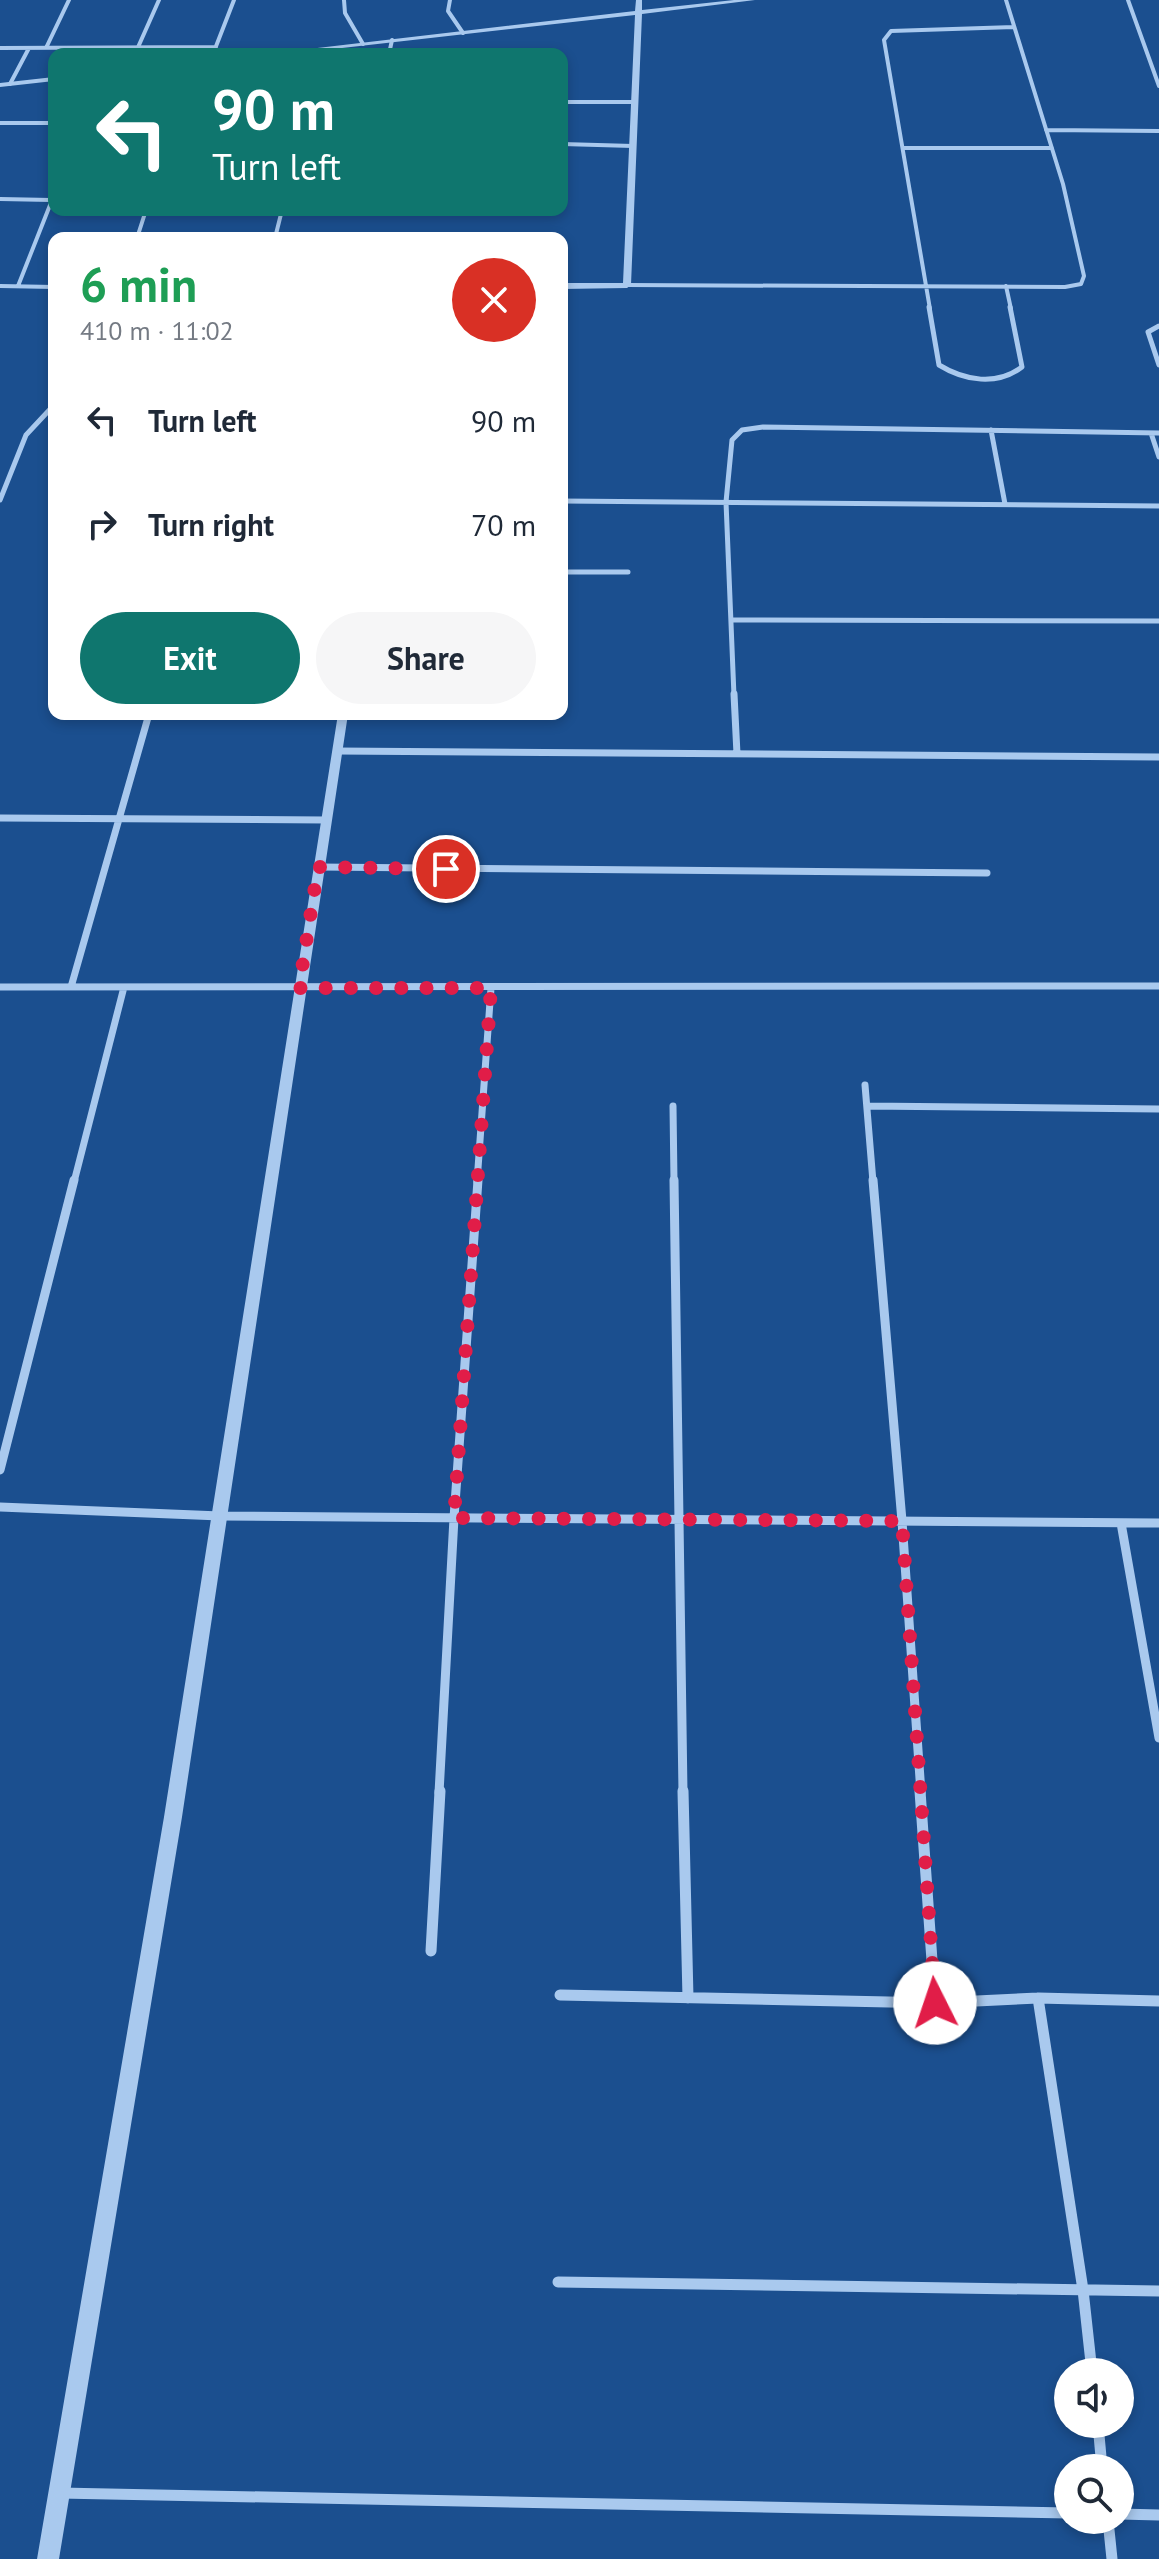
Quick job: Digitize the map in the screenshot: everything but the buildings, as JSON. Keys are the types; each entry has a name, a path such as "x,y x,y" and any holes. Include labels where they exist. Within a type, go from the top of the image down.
{"street":[{"path":"0,48 46,48 69,0"},
{"path":"137,48 159,0"},
{"path":"196,48 216,47 234,0"},
{"path":"344,0 345,13 363,44"},
{"path":"450,0 448,11 463,33"},
{"path":"627,285 639,0"},
{"path":"326,48 751,0"},
{"path":"568,286 1065,287 1081,284 1084,276 1052,148 1006,0"},
{"path":"1128,0 1159,86"},
{"path":"1006,286 1022,367 1014,375 1003,378 970,378 949,373 939,365 884,40 891,31 1014,27"},
{"path":"390,48 392,40"},
{"path":"3,86 29,48"},
{"path":"3,86 48,80"},
{"path":"568,102 635,102"},
{"path":"0,123 48,123"},
{"path":"1046,130 1159,131"},
{"path":"568,144 633,146"},
{"path":"903,148 1052,148"},
{"path":"0,199 48,198"},
{"path":"18,286 48,211"},
{"path":"0,286 48,287"},
{"path":"1159,326 1148,332 1159,365"},
{"path":"0,500 21,443 48,411"},
{"path":"737,754 726,502 732,440 742,430 763,427 1159,433"},
{"path":"991,430 1005,504"},
{"path":"1151,433 1159,457"},
{"path":"568,501 1159,506"},
{"path":"568,572 628,572"},
{"path":"731,620 1159,621"},
{"path":"71,987 147,720"},
{"path":"48,2559 173,1817 342,720"},
{"path":"337,751 1159,757"},
{"path":"0,818 326,820"},
{"path":"318,867 987,873"},
{"path":"0,987 1159,986"},
{"path":"0,1470 124,987"},
{"path":"431,1951 454,1518 491,988"},
{"path":"865,1085 902,1521 935,2003"},
{"path":"673,1106 677,1519 688,1998"},
{"path":"867,1106 1159,1109"},
{"path":"0,1507 220,1516 1159,1523"},
{"path":"1121,1523 1156,1703 1159,1738"},
{"path":"560,1995 935,2003 1038,1998 1159,2001"},
{"path":"1038,1998 1083,2290 1090,2358"},
{"path":"558,2282 1159,2291"},
{"path":"59,2493 1054,2513"},
{"path":"1134,2514 1159,2515"},
{"path":"1109,2534 1112,2559"}],"route":[{"path":"446,869 318,867 299,988 491,988 454,1518 902,1521 935,2003"}]}
